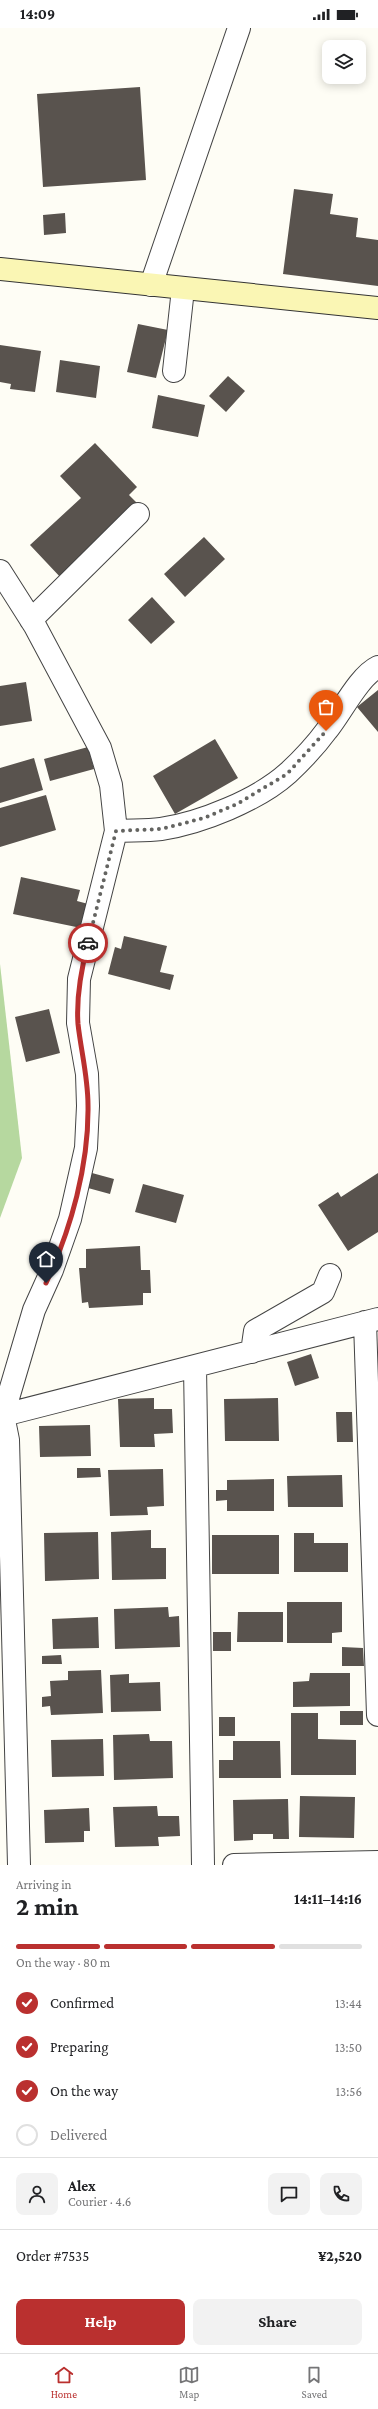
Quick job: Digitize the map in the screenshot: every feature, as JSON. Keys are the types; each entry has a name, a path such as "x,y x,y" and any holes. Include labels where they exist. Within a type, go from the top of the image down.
{"street":[{"path":"151,284 239,28"},
{"path":"0,269 378,308"},
{"path":"174,371 183,289"},
{"path":"31,620 138,514"},
{"path":"0,571 31,620 100,748 111,785 116,831 79,979 78,1023 86,1074 88,1106 86,1148 70,1219 52,1270 34,1310 2,1416 8,1440 19,1865"},
{"path":"116,831 161,829 204,818 237,804 268,787 287,774 322,736 361,683 372,670 378,667"},
{"path":"252,1352 255,1331 323,1292 330,1275"},
{"path":"2,1416 372,1320 378,1715"},
{"path":"195,1367 203,1865"},
{"path":"234,1865 378,1862"}],"green space":[{"path":"0,964 22,1158 0,1218"}],"building":[{"path":"140,87 146,180 43,187 37,94"},
{"path":"294,189 333,194 330,214 358,218 356,237 378,240 378,286 283,274"},
{"path":"65,213 66,233 44,235 43,215"},
{"path":"138,324 168,330 156,378 127,372"},
{"path":"0,345 41,351 35,392 10,389 11,384 0,382"},
{"path":"60,360 100,366 96,398 56,392"},
{"path":"228,376 245,391 226,412 209,396"},
{"path":"158,395 205,405 198,437 152,428"},
{"path":"95,443 137,487 129,495 140,506 62,579 30,545 81,498 60,476"},
{"path":"204,537 225,559 185,597 164,574"},
{"path":"152,597 175,622 151,644 128,620"},
{"path":"26,682 32,721 0,726 0,686"},
{"path":"378,690 378,732 357,707"},
{"path":"215,739 238,778 175,814 153,776"},
{"path":"88,747 94,769 50,781 44,759"},
{"path":"34,758 43,790 0,803 0,768"},
{"path":"46,795 56,830 0,847 0,808"},
{"path":"21,877 80,890 77,901 92,905 86,929 13,914"},
{"path":"124,936 167,946 160,972 174,975 170,990 108,974 115,947 121,949"},
{"path":"49,1009 60,1053 26,1062 15,1017"},
{"path":"92,1173 114,1179 110,1194 88,1188"},
{"path":"378,1173 378,1232 348,1251 318,1205 338,1192 341,1197"},
{"path":"143,1184 184,1195 176,1223 135,1212"},
{"path":"140,1246 141,1270 150,1270 151,1293 143,1293 143,1305 89,1308 88,1302 82,1303 79,1268 86,1268 86,1249"},
{"path":"311,1354 319,1378 295,1386 287,1362"},
{"path":"154,1398 154,1409 172,1409 173,1433 154,1434 155,1447 120,1447 118,1399"},
{"path":"278,1398 279,1441 225,1441 224,1399"},
{"path":"336,1412 352,1412 353,1442 337,1442"},
{"path":"90,1425 91,1456 40,1457 39,1426"},
{"path":"77,1468 100,1468 101,1477 77,1478"},
{"path":"163,1469 164,1506 147,1507 148,1515 110,1516 108,1470"},
{"path":"342,1475 343,1507 288,1507 287,1476"},
{"path":"274,1479 274,1511 227,1511 227,1500 216,1501 216,1490 227,1490 227,1480"},
{"path":"151,1530 151,1548 166,1548 166,1579 112,1580 111,1532"},
{"path":"98,1532 99,1579 45,1581 44,1533"},
{"path":"294,1533 314,1533 314,1543 348,1543 348,1572 294,1572"},
{"path":"212,1535 279,1535 279,1574 212,1574"},
{"path":"287,1602 342,1602 342,1632 332,1633 332,1643 287,1643"},
{"path":"168,1607 169,1617 179,1616 180,1647 115,1649 114,1609"},
{"path":"238,1612 283,1612 283,1642 237,1642"},
{"path":"98,1617 99,1648 53,1649 52,1619"},
{"path":"213,1632 231,1632 231,1651 213,1651"},
{"path":"342,1647 363,1648 364,1666 342,1666"},
{"path":"61,1655 62,1664 42,1664 42,1656"},
{"path":"101,1670 103,1713 51,1715 50,1706 42,1707 42,1697 51,1696 50,1681 68,1680 68,1671"},
{"path":"310,1673 350,1673 350,1706 293,1707 293,1682 309,1681"},
{"path":"129,1674 129,1683 160,1682 161,1711 111,1712 110,1675"},
{"path":"340,1711 363,1711 363,1725 340,1725"},
{"path":"291,1713 318,1713 318,1739 356,1740 356,1775 291,1775"},
{"path":"219,1717 235,1717 235,1736 219,1736"},
{"path":"149,1734 150,1741 172,1741 173,1778 114,1780 113,1735"},
{"path":"103,1739 104,1776 52,1777 51,1740"},
{"path":"233,1741 280,1741 281,1778 219,1778 219,1760 233,1760"},
{"path":"300,1796 355,1797 354,1838 299,1837"},
{"path":"288,1799 289,1839 273,1839 273,1834 253,1834 253,1840 234,1841 233,1800"},
{"path":"157,1806 158,1816 179,1816 180,1836 158,1837 159,1846 115,1847 113,1807"},
{"path":"89,1808 90,1831 84,1831 84,1842 45,1843 44,1810"}],"way so far":[{"path":"88,943 116,831 161,829 204,818 237,804 268,787 287,774 326,731"}],"route":[{"path":"46,1283 70,1219 86,1148 88,1106 86,1074 78,1023 78,1007 79,979 88,943"}]}
